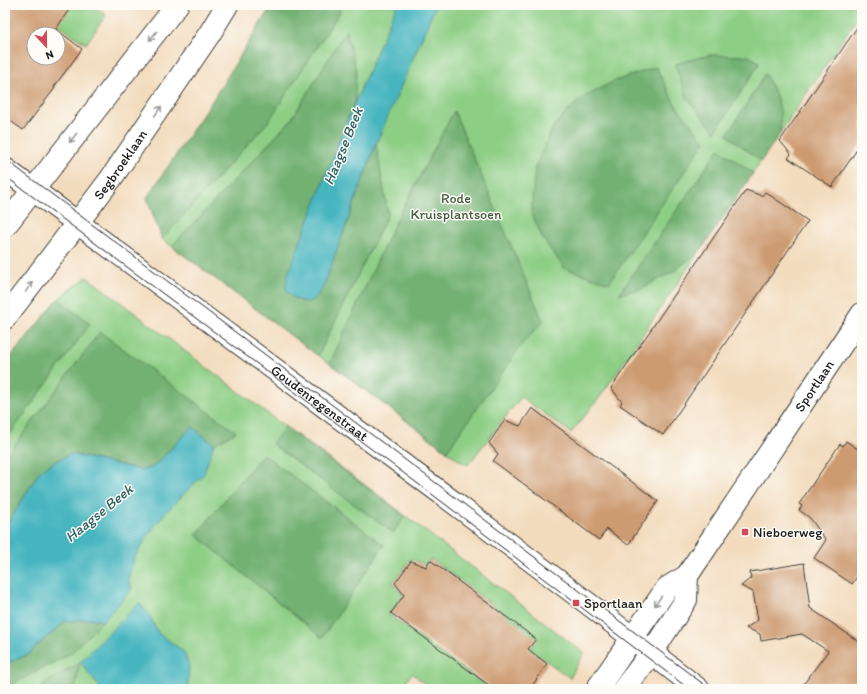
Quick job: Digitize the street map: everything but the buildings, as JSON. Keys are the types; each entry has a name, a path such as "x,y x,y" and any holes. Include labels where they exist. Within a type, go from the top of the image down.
{"street":[{"path":"5,226 177,5"},
{"name":"Segbroeklaan","path":"5,318 110,180 210,33 227,5"},
{"name":"Goudenregenstraat","path":"5,169 433,487 652,652"},
{"name":"Sportlaan","path":"597,689 667,588 687,576 862,314"},
{"path":"624,689 652,652 686,600 687,576"},
{"path":"652,652 698,689"}],"green space":[{"path":"72,5 92,5 106,15 86,44 66,30 66,26 58,25"},
{"name":"Rode Kruisplantsoen","path":"272,5 862,5 862,11 600,397 571,433 521,397 468,465 460,461 162,239 147,198 214,98"},
{"path":"272,5 338,5 340,12 268,122 162,239 147,198 214,98"},
{"path":"346,30 356,70 355,102 343,130 324,285 376,144 388,214 318,356 172,246 291,120"},
{"path":"709,55 749,56 759,62 715,132 687,98 675,64"},
{"path":"656,67 676,106 705,141 609,283 564,268 543,239 531,212 535,167 554,125 579,100 612,82"},
{"path":"765,74 776,95 781,114 780,134 761,161 727,135"},
{"path":"454,111 543,321 522,344 447,451 330,363 393,227"},
{"path":"719,149 753,173 701,250 673,272 640,289 619,294"},
{"path":"87,277 376,493 584,653 570,678 530,649 538,639 431,559 425,565 411,559 393,583 403,595 389,614 491,689 431,689 412,673 401,689 5,689 5,364 58,299"},
{"path":"58,299 90,324 5,441 5,364"},
{"path":"100,332 236,432 214,444 192,427 153,467 143,470 71,454 40,471 5,528 5,458"},
{"path":"285,427 405,516 393,533 272,444"},
{"path":"263,454 384,545 322,638 196,535"},
{"path":"93,619 103,621 71,653 5,688 5,664 30,654 33,649 66,621"},
{"path":"80,662 75,689 42,689 45,683"}],"water":[{"name":"Haagse Beek","path":"397,5 436,5 376,144 324,285 315,299 308,302 301,301 288,293 286,287 287,277 343,130"},
{"name":"Haagse Beek","path":"192,427 214,444 204,474 165,513 148,535 134,559 128,579 132,589 103,621 93,619 66,621 33,649 30,654 5,664 5,528 40,471 71,454 143,470 153,467"},
{"path":"139,603 149,614 158,633 183,651 189,665 188,686 185,689 101,689 80,662"}],"tram line":[{"path":"5,159 710,689"},
{"path":"5,176 429,492 689,689"}],"place":[{"name":"Nieboerweg","path":"745,532"},
{"name":"Sportlaan","path":"576,603"}]}
